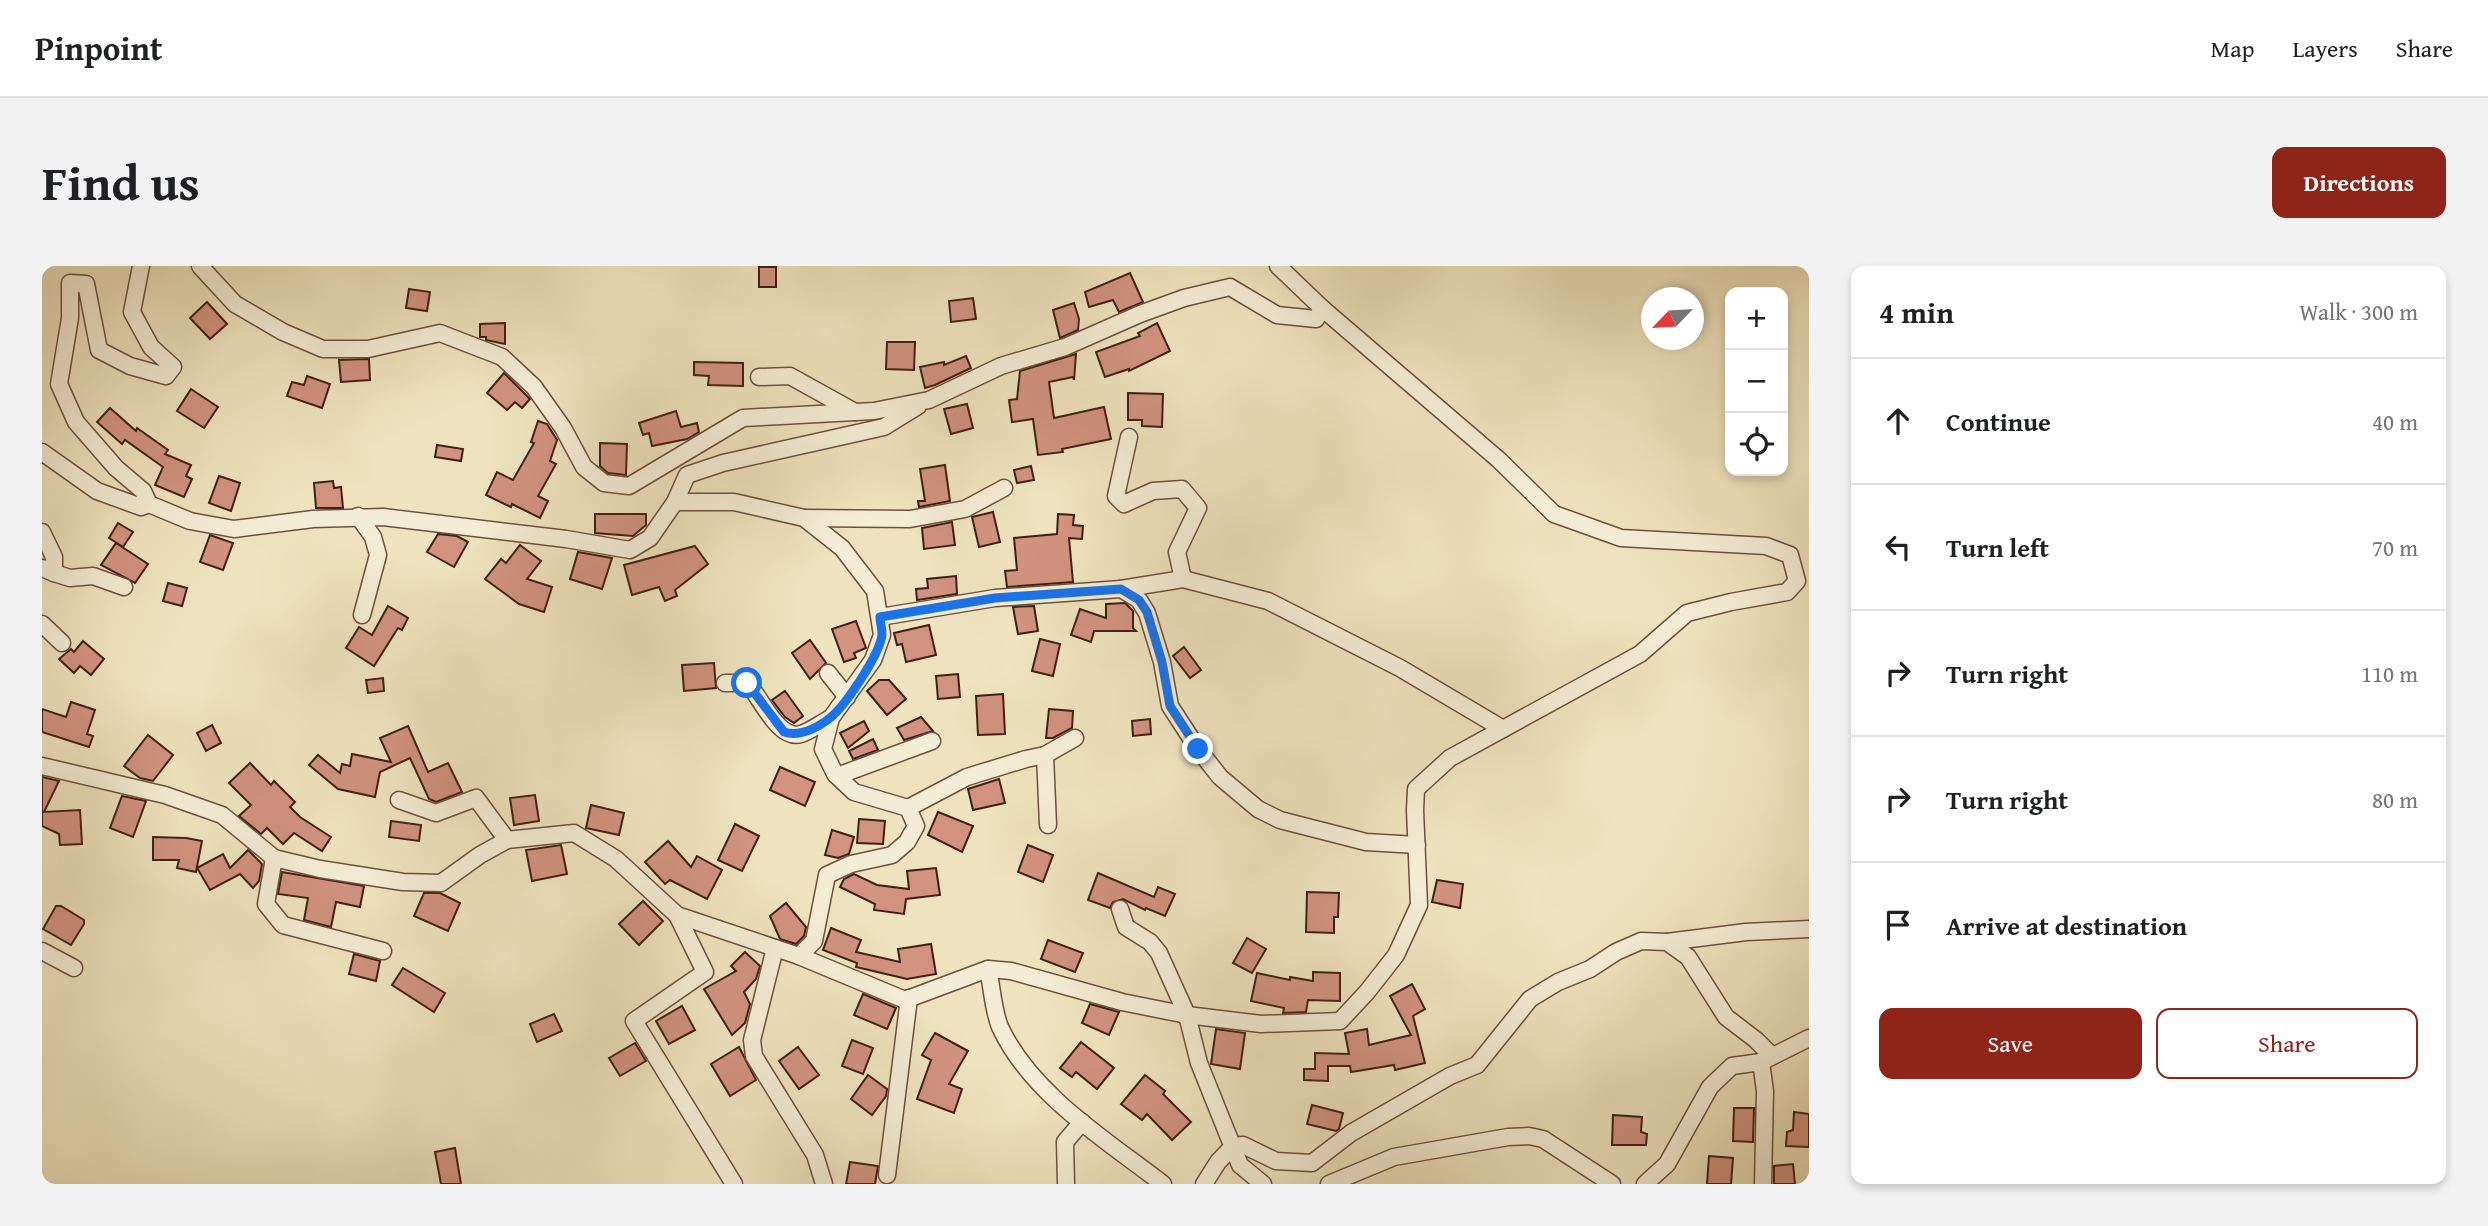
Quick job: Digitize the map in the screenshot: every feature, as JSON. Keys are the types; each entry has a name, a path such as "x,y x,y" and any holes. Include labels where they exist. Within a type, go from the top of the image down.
{"street":[{"path":"141,266 132,312 151,347 173,367 166,376 130,366 99,350 86,284 70,284 70,318 59,384 76,422 116,468 143,491 149,504 190,521 234,529 313,519 383,517 630,550 650,538 675,502 687,475 723,463 884,427 929,400 1002,366 1065,348 1140,313 1184,298 1230,287 1277,315 1316,319 1323,309"},
{"path":"200,266 235,304 283,332 323,349 368,349 440,333 502,357 534,387 563,428 584,467 604,483 629,486 743,418 874,411 929,400"},
{"path":"677,915 799,956 905,999 988,968 1010,971 1122,1002 1187,1015 1261,1024 1340,1021 1396,955 1419,905 1416,789 1450,758 1640,654 1687,613 1787,592 1797,581 1790,555 1766,546 1621,538 1554,514 1499,460 1323,309 1278,266"},
{"path":"759,377 790,376 855,412"},
{"path":"1129,436 1116,496 1124,504 1153,491 1182,489 1198,508 1177,552 1184,579"},
{"path":"42,452 97,491 141,507 149,504"},
{"path":"675,502 734,502 804,518 910,519 965,509 1004,488"},
{"path":"358,516 373,537 378,555 362,615"},
{"path":"804,518 842,548 875,591 880,617 882,635 873,660 831,718 823,749 837,776 854,792 908,808 967,777 1026,758 1045,755 1075,738"},
{"path":"42,532 54,557 48,571 70,578 93,576 124,587"},
{"path":"880,617 995,598 1121,589 1184,579 1268,601 1400,668 1503,729"},
{"path":"1121,589 1139,600 1147,612 1162,662 1170,706 1220,777 1258,809 1280,820 1366,842 1417,845"},
{"path":"42,624 62,643"},
{"path":"828,673 847,697"},
{"path":"725,683 747,683 777,725 784,732 793,735 803,734 831,718"},
{"path":"837,776 932,741"},
{"path":"1045,755 1048,825"},
{"path":"42,766 166,795 222,815 274,858 320,869 403,882 441,883 480,855 508,841 574,833 616,859 677,915 705,972 634,1021 734,1184"},
{"path":"399,800 436,813 476,798 508,841"},
{"path":"799,956 814,941 827,875 851,864 892,855 907,842 916,826 908,808"},
{"path":"274,858 267,904 283,925 383,951"},
{"path":"1120,909 1126,927 1150,942 1159,953 1187,1015 1199,1063 1240,1165 1263,1184"},
{"path":"1204,1184 1218,1162 1233,1146 1243,1145 1276,1161 1312,1163 1351,1133 1450,1076 1477,1065 1530,999 1641,941 1667,942 1746,932 1809,929"},
{"path":"1667,942 1688,957 1726,1017 1756,1040 1766,1059 1763,1184"},
{"path":"775,948 752,1040 754,1056 816,1155 824,1184"},
{"path":"42,951 74,968"},
{"path":"988,968 1000,1025 1030,1074 1082,1122 1163,1184"},
{"path":"887,1174 909,998"},
{"path":"1645,1184 1667,1164 1710,1087 1732,1066 1766,1059 1809,1038"},
{"path":"1066,1184 1065,1142 1082,1122"},
{"path":"1329,1184 1394,1157 1508,1137 1529,1136 1552,1144 1612,1184"}],"building":[{"path":"759,267 776,267 776,287 759,287"},
{"path":"1130,273 1143,302 1119,312 1113,300 1089,307 1085,292"},
{"path":"409,289 430,292 427,311 406,308"},
{"path":"973,298 976,319 951,322 949,301"},
{"path":"207,302 227,324 210,339 190,318"},
{"path":"1074,303 1079,319 1078,330 1060,338 1053,310"},
{"path":"505,323 505,344 480,337 480,324"},
{"path":"1157,323 1170,351 1129,371 1105,377 1096,352 1140,336 1138,333"},
{"path":"887,342 915,342 914,370 886,369"},
{"path":"1076,354 1074,380 1073,377 1049,382 1054,418 1104,407 1111,439 1062,449 1063,452 1038,455 1033,419 1012,422 1009,400 1017,399 1020,371"},
{"path":"966,356 971,368 925,388 920,367 944,362 944,365"},
{"path":"369,359 370,380 341,382 339,360"},
{"path":"694,362 743,363 743,386 708,385 709,376 694,375"},
{"path":"504,373 530,399 522,408 515,402 507,410 487,393"},
{"path":"307,376 330,384 322,408 287,396 292,382 304,385"},
{"path":"191,389 218,407 204,428 177,411"},
{"path":"1128,393 1163,394 1162,427 1142,426 1142,420 1128,420"},
{"path":"967,404 973,428 951,434 944,409"},
{"path":"110,408 136,431 137,428 168,450 165,454 191,465 186,476 192,479 184,497 155,485 163,467 125,440 122,444 97,422"},
{"path":"676,411 681,427 697,423 699,432 687,439 652,446 649,433 643,435 639,423"},
{"path":"538,421 547,424 557,440 550,461 556,464 538,496 548,501 540,518 486,495 497,472 513,480 534,443 531,442"},
{"path":"600,443 627,444 626,475 608,473 600,466"},
{"path":"437,445 463,449 461,461 435,457"},
{"path":"945,465 950,501 919,507 918,501 925,501 920,469"},
{"path":"1031,466 1034,480 1017,483 1014,470"},
{"path":"219,476 240,483 231,511 209,503"},
{"path":"333,481 334,488 341,487 343,508 316,508 314,483"},
{"path":"993,512 1000,542 979,547 972,517"},
{"path":"595,514 646,514 646,525 633,536 595,533"},
{"path":"1058,514 1074,515 1073,525 1083,526 1082,539 1069,538 1073,582 1007,587 1005,571 1017,570 1014,538 1057,534"},
{"path":"952,522 955,545 924,549 922,528"},
{"path":"118,523 133,532 123,547 109,538"},
{"path":"438,534 457,536 468,542 454,567 427,552"},
{"path":"210,535 233,543 223,570 200,562"},
{"path":"116,543 148,564 135,583 101,565"},
{"path":"520,545 541,561 527,579 552,587 544,612 519,604 485,579 501,559 506,563"},
{"path":"695,546 708,564 675,590 677,596 665,601 659,587 632,595 624,565"},
{"path":"578,552 612,558 602,589 570,579"},
{"path":"956,576 957,594 917,600 916,589 928,588 927,579"},
{"path":"168,583 187,588 182,606 163,601"},
{"path":"1125,603 1133,611 1133,628 1136,631 1094,631 1091,642 1071,635 1080,609 1106,618 1106,604"},
{"path":"388,606 408,618 402,630 398,628 374,666 346,648 359,627 372,635"},
{"path":"1034,606 1038,631 1018,634 1013,607"},
{"path":"856,621 866,648 854,653 856,658 844,662 832,629"},
{"path":"929,625 936,655 906,662 902,644 897,645 894,633"},
{"path":"1040,639 1060,644 1053,676 1032,671"},
{"path":"810,640 826,663 810,679 792,653"},
{"path":"83,641 104,659 91,675 80,666 74,673 59,659 71,649 74,652"},
{"path":"1184,647 1201,670 1190,678 1173,656"},
{"path":"714,663 716,688 684,691 682,665"},
{"path":"958,674 960,697 938,699 936,676"},
{"path":"383,678 384,691 368,693 366,680"},
{"path":"879,680 889,680 906,699 887,715 867,691"},
{"path":"785,691 803,716 794,723 785,717 772,700"},
{"path":"1003,694 1005,734 978,735 976,696"},
{"path":"71,702 95,710 87,734 93,736 89,747 42,732 42,709 66,717"},
{"path":"1049,709 1073,711 1072,728 1053,738 1046,738"},
{"path":"921,717 933,731 904,740 897,728"},
{"path":"1150,719 1151,734 1133,736 1132,721"},
{"path":"864,721 869,731 848,748 840,733"},
{"path":"212,725 221,743 206,751 197,733"},
{"path":"408,726 428,772 448,763 462,792 436,802 429,799 410,758 380,772 375,797 338,789 309,765 318,755 340,773 342,764 350,766 352,754 391,762 380,738"},
{"path":"148,735 173,755 153,781 140,778 124,766"},
{"path":"873,739 878,750 853,759 849,751"},
{"path":"250,763 271,785 274,781 295,802 290,807 300,817 331,837 322,851 294,833 283,844 267,828 261,834 239,816 251,805 229,783"},
{"path":"780,767 815,782 805,806 770,790"},
{"path":"42,777 59,781 44,812 80,810 82,844 60,845 59,834 42,826"},
{"path":"999,779 1005,803 973,810 968,789"},
{"path":"535,795 539,821 514,825 510,798"},
{"path":"122,796 146,801 133,837 110,828"},
{"path":"591,805 624,813 619,835 586,828"},
{"path":"938,812 973,826 962,852 928,835"},
{"path":"859,819 885,821 883,844 857,843"},
{"path":"391,821 421,825 419,841 389,837"},
{"path":"735,824 759,836 742,871 718,860"},
{"path":"832,830 854,837 849,854 838,858 825,855"},
{"path":"153,837 202,841 196,872 177,868 179,860 153,860"},
{"path":"668,841 691,867 697,856 722,870 707,899 670,880 665,884 645,862"},
{"path":"561,845 567,874 532,881 526,850"},
{"path":"1028,845 1053,855 1043,882 1018,872"},
{"path":"248,850 262,864 259,881 253,888 240,874 210,890 197,868 223,854 230,868"},
{"path":"936,868 940,895 906,899 904,914 874,910 875,904 840,887 844,879 854,874 877,885 909,889 907,871"},
{"path":"282,872 364,886 360,907 336,902 331,927 304,920 308,898 278,894"},
{"path":"1098,873 1154,897 1158,887 1175,894 1165,916 1123,899 1113,902 1110,908 1088,900"},
{"path":"1437,880 1463,884 1460,908 1432,902"},
{"path":"1307,892 1339,893 1334,933 1306,932"},
{"path":"424,893 440,893 460,903 448,931 414,916"},
{"path":"643,901 663,921 639,945 619,924"},
{"path":"786,903 806,927 804,936 796,944 780,939 770,916"},
{"path":"56,906 61,906 84,920 71,945 43,929"},
{"path":"831,928 861,940 856,952 900,962 898,949 931,944 936,974 907,979 856,967 857,963 823,950"},
{"path":"1247,938 1266,949 1252,973 1233,963"},
{"path":"1048,940 1083,953 1075,972 1041,959"},
{"path":"745,952 760,966 756,979 744,992 750,1004 745,1023 732,1035 704,989 736,971 731,966"},
{"path":"354,954 380,961 376,981 349,974"},
{"path":"403,968 445,993 434,1012 392,985"},
{"path":"1313,972 1340,973 1340,1001 1308,1000 1306,1012 1283,1013 1284,1008 1251,1001 1257,973 1290,980 1290,977 1313,981"},
{"path":"1412,984 1425,1009 1413,1016 1425,1063 1395,1070 1394,1065 1351,1072 1350,1066 1328,1066 1328,1081 1304,1080 1304,1069 1315,1069 1315,1053 1349,1054 1345,1033 1367,1029 1369,1045 1411,1035 1390,996"},
{"path":"863,994 896,1008 887,1029 854,1015"},
{"path":"1090,1004 1119,1012 1109,1035 1082,1023"},
{"path":"682,1006 695,1030 669,1044 656,1021"},
{"path":"554,1014 562,1031 537,1042 530,1024"},
{"path":"1216,1029 1245,1033 1240,1069 1211,1064"},
{"path":"935,1033 968,1051 949,1084 962,1089 954,1113 917,1099 931,1060 922,1055"},
{"path":"852,1040 873,1048 863,1074 842,1066"},
{"path":"1081,1042 1114,1068 1097,1089 1076,1072 1072,1077 1060,1068"},
{"path":"635,1043 646,1061 620,1076 609,1058"},
{"path":"739,1047 756,1080 730,1096 711,1064"},
{"path":"798,1047 819,1075 799,1089 779,1061"},
{"path":"868,1075 887,1089 886,1096 872,1115 851,1099"},
{"path":"1145,1075 1165,1091 1163,1094 1191,1122 1172,1140 1147,1114 1142,1120 1121,1104"},
{"path":"1312,1105 1343,1113 1339,1129 1336,1131 1307,1124"},
{"path":"1734,1108 1754,1108 1753,1142 1733,1141"},
{"path":"1794,1112 1809,1114 1809,1147 1786,1146 1787,1132 1793,1130"},
{"path":"1613,1115 1642,1117 1641,1132 1647,1134 1646,1145 1612,1145"},
{"path":"455,1148 461,1184 441,1184 435,1152"},
{"path":"1709,1156 1733,1158 1731,1184 1707,1184"},
{"path":"850,1162 878,1166 875,1184 846,1184"},
{"path":"1793,1164 1795,1184 1774,1184 1774,1166"}],"route":[{"path":"747,683 784,732 803,734 831,718 873,660 882,635 880,617 995,598 1121,589 1139,600 1147,612 1162,662 1170,706 1198,749"}]}
